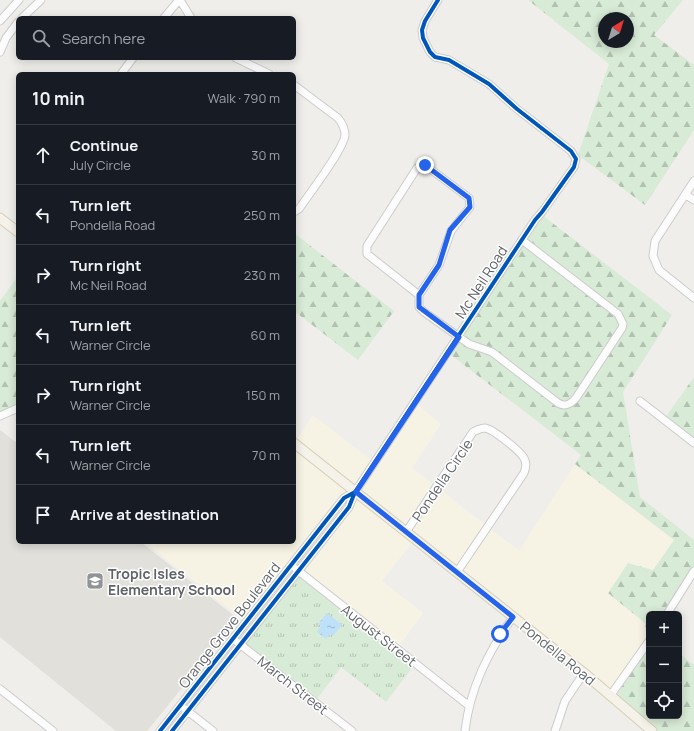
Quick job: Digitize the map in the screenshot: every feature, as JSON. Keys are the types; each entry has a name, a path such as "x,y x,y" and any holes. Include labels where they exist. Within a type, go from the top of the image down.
{"main road":[{"path":"0,218 16,230"},
{"name":"Pondella Road","path":"296,445 584,673 652,731"}],"street":[{"path":"0,21 20,0"},
{"path":"24,16 41,0"},
{"path":"166,16 180,0 190,16"},
{"name":"Mc Neil Road","path":"356,492 522,240 574,167 576,159 571,151 509,102 489,84 449,60 435,57 430,52 423,38 422,30 425,21 438,0"},
{"path":"0,52 6,38 16,25"},
{"path":"122,72 132,60"},
{"path":"240,60 265,72"},
{"path":"296,86 338,118 342,123 345,135 337,152 299,209 296,211"},
{"path":"419,295 367,254 367,246 417,168 425,165 469,198 470,207 450,230 439,265 419,295 419,307 459,337 474,346 492,352 563,406 569,405 576,398 622,328 622,319 618,314 522,240"},
{"path":"694,181 655,241 653,256 659,270 694,298"},
{"path":"686,194 694,200"},
{"path":"640,401 694,443"},
{"path":"0,416 16,409"},
{"name":"Pondella Circle","path":"406,532 473,432 478,429 485,428 491,430 525,459 526,466 524,473 457,572"},
{"name":"Orange Grove Boulevard","path":"160,731 344,498 356,492"},
{"name":"Orange Grove Boulevard","path":"172,731 349,508 356,492"},
{"path":"314,535 322,541"},
{"name":"August Street","path":"291,565 468,705"},
{"path":"669,611 694,571"},
{"path":"465,731 468,705 489,652 513,617"},
{"name":"March Street","path":"233,639 352,731"},
{"path":"610,696 646,645"},
{"path":"555,731 565,701 584,673"},
{"path":"0,689 53,731"},
{"path":"181,705 213,731"}],"shaded area":[{"path":"418,405 441,424 412,468 519,551 575,464 675,540 653,570 608,593 645,623 646,636 646,650 616,696 296,441 313,415 376,464"},
{"name":"Tropic Isles Elementary School","path":"0,430 16,442 16,544 144,544 238,619 147,731 116,731 0,637"},
{"path":"296,449 350,492 243,622 239,617 148,544 296,544"},
{"path":"356,497 413,541 382,581 423,613 397,649 300,574"},
{"path":"350,498 346,506 250,628 247,625 346,500"}],"green space":[{"path":"528,0 683,0 654,35 694,65 694,130 645,205 578,155 609,64"},
{"path":"542,215 672,315 623,392 640,497 694,540 694,574 671,611 646,611 646,636 645,623 608,593 628,563 653,570 674,540 575,464 581,455 451,355"},
{"path":"296,235 394,311 358,360 296,313"},
{"path":"16,279 16,411 0,417 0,301"},
{"path":"694,377 694,441 665,418"},
{"path":"300,574 416,663 386,702 341,667 314,703 242,648"},
{"path":"646,650 646,719 682,719 682,655 694,665 694,731 657,731 616,696"}],"water":[{"path":"327,613 342,625 333,636 330,634 326,639 317,632 321,626 318,624"}],"cycle path":[{"path":"172,731 349,507 355,492 535,220 574,167 576,159 571,151 517,109 489,84 449,60 435,57 430,52 423,38 422,30 425,21 438,0"},
{"path":"160,731 344,498 355,492"}],"place":[{"name":"Tropic Isles Elementary School","path":"95,581"}],"route":[{"path":"425,165 469,198 470,207 450,230 439,265 419,295 419,307 459,337 356,492 513,617 500,634"}]}
